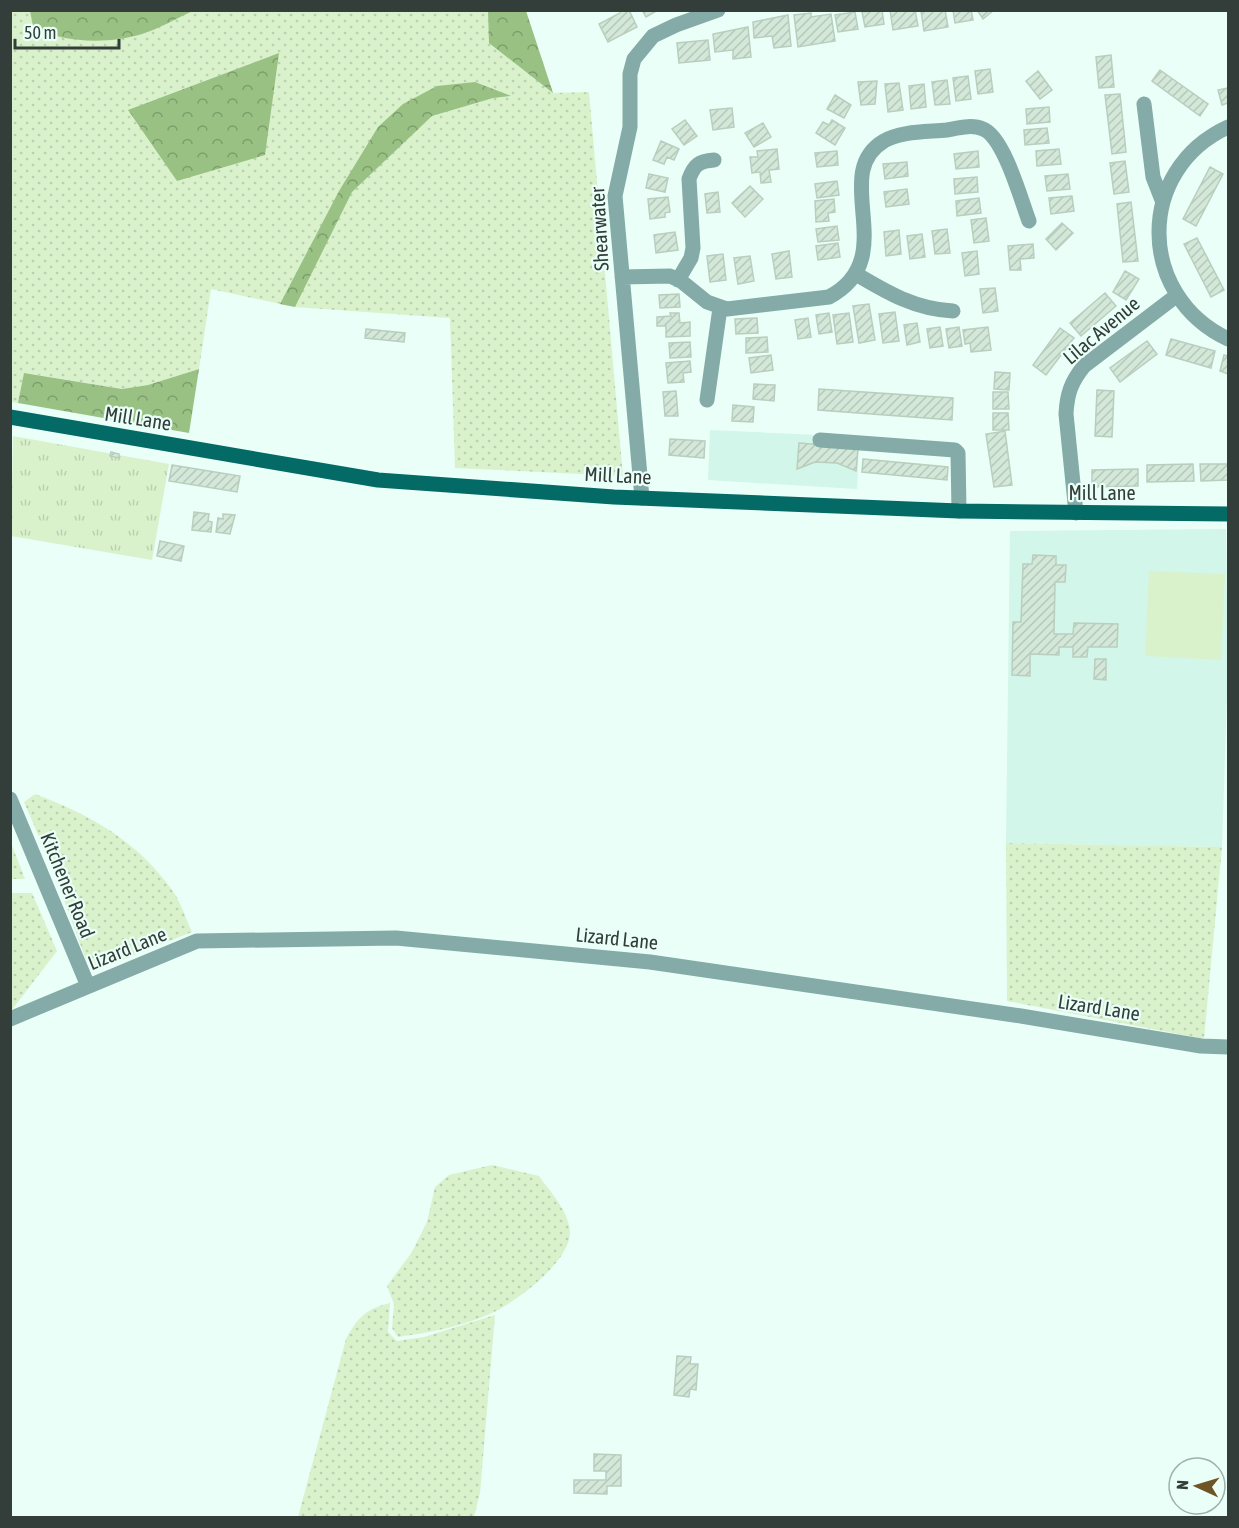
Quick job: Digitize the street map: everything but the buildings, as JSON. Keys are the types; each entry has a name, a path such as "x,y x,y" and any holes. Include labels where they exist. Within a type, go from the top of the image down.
{"main road":[{"name":"Mill Lane","path":"10,417 378,480 642,498 959,511 1228,514"}],"street":[{"name":"Shearwater","path":"642,498 615,196 630,127 630,74 634,59 653,36 718,10"},
{"path":"1144,104 1153,177 1162,200"},
{"path":"622,277 662,275 678,280 707,302 720,308 829,297 842,290 856,274 864,250 863,166 872,151 886,139 967,127 985,129 998,141 1029,221"},
{"path":"1228,128 1208,137 1188,156 1174,176 1162,200 1158,219 1164,267 1176,296 1195,318 1228,339"},
{"path":"678,280 691,258 693,248 689,179 693,169 701,161 714,160"},
{"path":"856,274 894,297 917,306 953,311"},
{"name":"Lilac Avenue","path":"1076,513 1066,414 1066,398 1072,381 1084,366 1176,296"},
{"path":"707,400 720,308"},
{"path":"820,440 955,450 958,453 959,511"},
{"name":"Kitchener Road","path":"10,799 88,986"},
{"name":"Lizard Lane","path":"10,1019 197,941 396,938 650,962 1010,1014 1201,1046 1228,1047"}],"shaded area":[{"path":"710,430 815,435 859,448 857,489 708,480"},
{"path":"1226,529 1228,663 1222,847 1006,843 1010,531"}],"green space":[{"path":"30,10 193,11 142,34 116,40 86,41 58,36 33,26"},
{"path":"10,11 526,11 553,93 589,92 623,476 455,468 450,318 295,307 211,289 199,369 148,385 122,389 25,373 18,403 11,402"},
{"path":"488,11 526,11 553,93 489,43"},
{"path":"279,53 265,155 177,181 128,110"},
{"path":"475,82 511,96 493,98 432,116 352,192 295,307 280,304 339,191 378,127 403,104 437,86"},
{"path":"199,369 189,433 18,403 24,373 122,389 148,385"},
{"path":"13,436 169,464 152,560 11,536"},
{"path":"1149,571 1225,574 1221,660 1145,656"},
{"path":"35,794 94,821 144,857 175,895 192,932 104,967 94,966 86,960 52,867 24,802"},
{"path":"11,843 25,879 11,879"},
{"path":"1006,843 1222,847 1204,1039 1007,1001"},
{"path":"11,893 32,893 57,951 11,1011"},
{"path":"492,1165 539,1176 558,1202 569,1224 568,1244 552,1268 528,1290 503,1307 470,1322 398,1337 392,1328 394,1304 387,1286 412,1252 427,1222 435,1187 449,1175"},
{"path":"390,1303 388,1332 397,1341 424,1337 495,1315 480,1493 474,1517 298,1517 346,1339 364,1315"}]}
